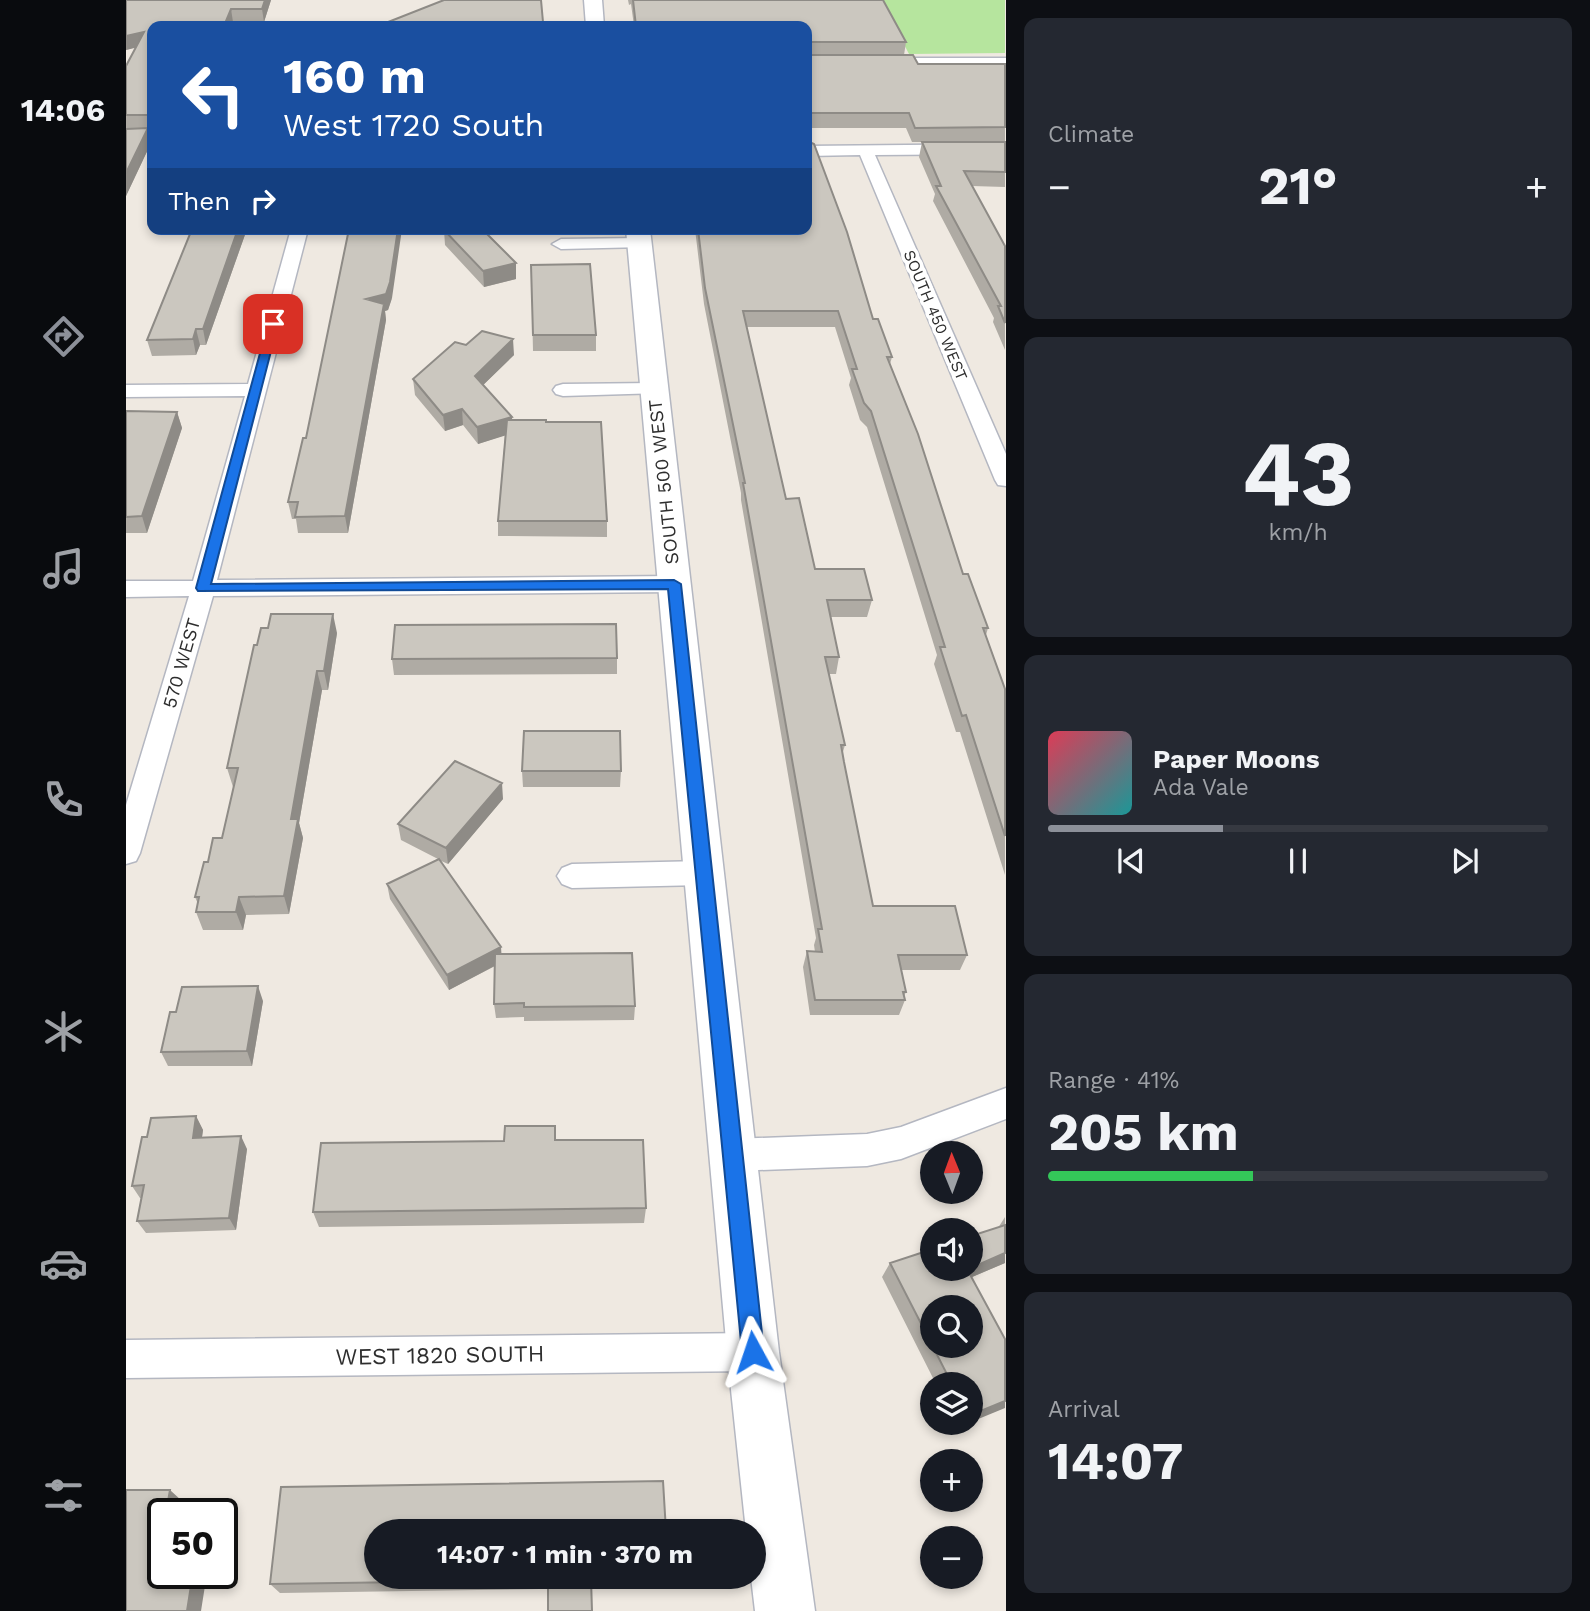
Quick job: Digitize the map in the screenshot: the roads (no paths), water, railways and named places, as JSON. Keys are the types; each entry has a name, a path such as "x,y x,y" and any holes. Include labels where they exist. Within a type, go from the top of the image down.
{"main road":[{"path":"593,0 595,21"},
{"name":"SOUTH 500 WEST","path":"638,236 753,1352 785,1611"}],"street":[{"path":"812,62 1006,61"},
{"path":"812,151 1006,149"},
{"name":"SOUTH 450 WEST","path":"866,150 1006,480"},
{"name":"570 WEST","path":"126,853 203,588 254,390 298,235"},
{"path":"561,244 638,236"},
{"path":"126,391 254,390"},
{"path":"563,390 654,390"},
{"path":"126,589 674,584"},
{"path":"572,876 704,873"},
{"path":"734,1155 867,1150 901,1143 1006,1104"},
{"name":"WEST 1820 SOUTH","path":"126,1359 753,1352"}]}
